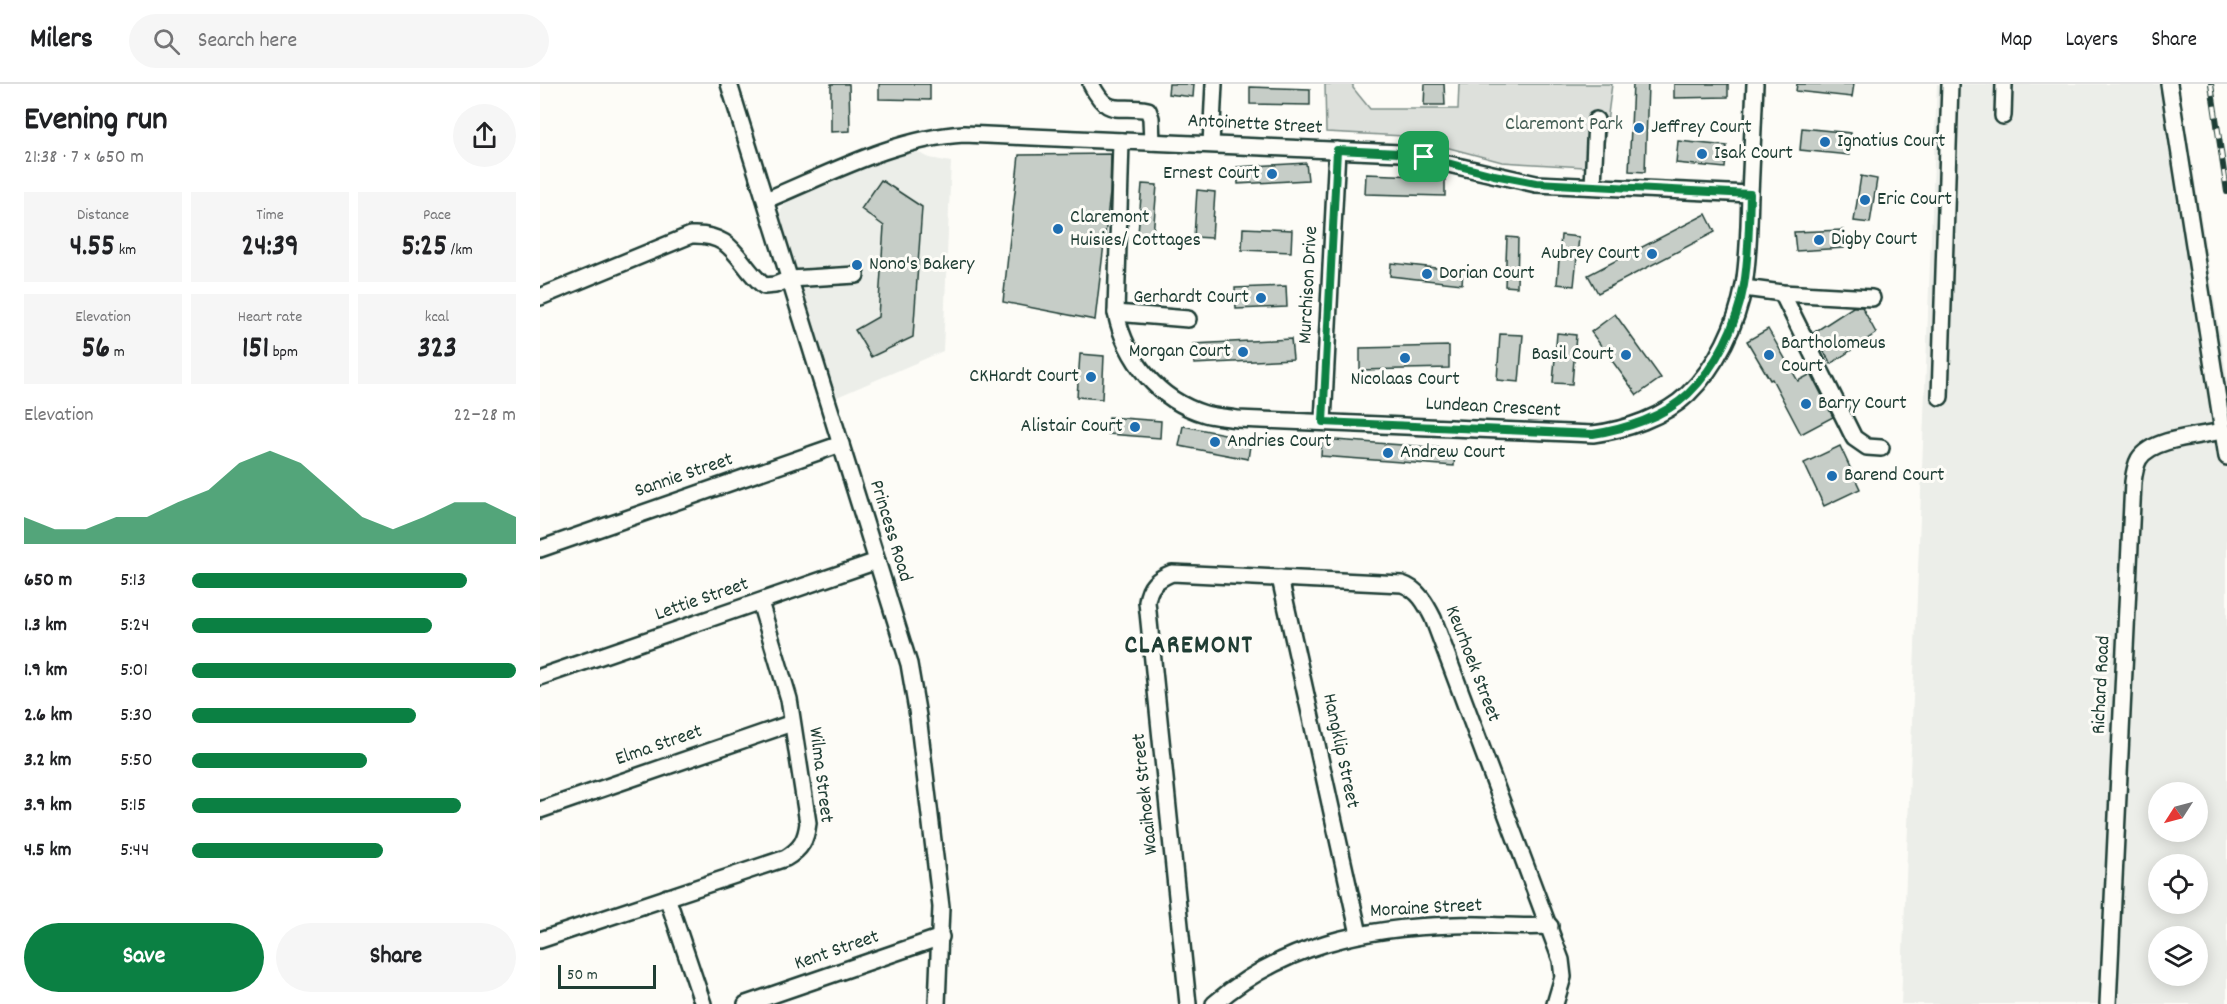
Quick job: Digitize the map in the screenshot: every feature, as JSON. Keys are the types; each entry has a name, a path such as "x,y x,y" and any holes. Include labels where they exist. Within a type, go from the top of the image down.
{"street":[{"name":"Princess Road","path":"729,84 909,664 936,853 941,908 937,1004"},
{"path":"1091,84 1100,101 1116,109 1136,107 1148,110 1151,118 1152,142"},
{"path":"1211,144 1214,84"},
{"name":"Lundean Crescent","path":"1121,141 1116,313 1120,332 1134,361 1154,384 1179,403 1205,414 1238,419 1593,434 1625,428 1654,416 1688,395 1714,362 1732,324 1744,288 1748,253 1755,84"},
{"path":"1940,397 1950,84"},
{"path":"2003,116 2004,84"},
{"path":"2169,84 2227,457"},
{"path":"1593,186 1596,120"},
{"name":"Antoinette Street","path":"765,200 890,149 921,139 945,135 984,134 1400,153 1536,183 1750,194"},
{"name":"Murchison Drive","path":"1323,422 1337,150"},
{"path":"540,297 691,235 707,234 725,241 764,286 775,285 790,279 856,275"},
{"path":"1744,288 1782,293 1872,298"},
{"path":"1782,293 1854,438 1867,447 1881,448"},
{"path":"1116,313 1188,319"},
{"name":"Richard Road","path":"2108,1004 2131,516 2136,465 2147,450 2160,444 2223,431"},
{"name":"Sannie Street","path":"540,549 841,444"},
{"name":"Lettie Street","path":"540,676 877,561"},
{"name":"Keurhoek Street","path":"1155,582 1172,573 1402,584 1413,590 1427,605 1550,927 1563,970 1555,1004"},
{"name":"Hangklip Street","path":"1280,578 1359,934"},
{"name":"Waaihoek Street","path":"1155,582 1149,591 1147,602 1188,1004"},
{"name":"Wilma Street","path":"540,940 786,858 797,852 807,838 808,823 782,672 760,602"},
{"name":"Elma Street","path":"540,810 792,723"},
{"path":"667,897 702,1004"},
{"name":"Moraine Street","path":"1214,1004 1268,965 1290,955 1359,934 1455,924 1522,928 1550,927"},
{"name":"Kent Street","path":"746,1004 941,938"}],"shaded area":[{"path":"1937,84 2179,84 2227,377 2227,1004 1901,1004"},
{"path":"910,149 930,158 951,162 943,351 837,397 778,216 788,198"}],"green space":[{"name":"Claremont Park","path":"1325,84 1353,84 1353,88 1370,109 1458,109 1459,84 1612,84 1601,168 1502,162 1404,136 1326,132"}],"building":[{"path":"831,84 849,84 850,131 831,132"},
{"path":"879,84 930,84 930,100 879,99"},
{"path":"1169,84 1194,84 1193,97 1168,94"},
{"path":"1425,84 1444,84 1445,105 1424,105"},
{"name":"Jeffrey Court","path":"1633,84 1648,84 1645,172 1629,171"},
{"path":"1674,84 1728,84 1728,97 1674,98"},
{"path":"1797,84 1854,84 1852,97 1796,91"},
{"path":"1250,87 1310,89 1310,105 1250,104"},
{"name":"Ignatius Court","path":"1802,128 1851,133 1849,155 1800,150"},
{"name":"Isak Court","path":"1678,141 1727,146 1725,168 1676,163"},
{"name":"Claremont Huisies/ Cottages","path":"1111,154 1110,193 1095,320 1003,302 1019,155"},
{"name":"Ernest Court","path":"1306,163 1308,180 1238,184 1237,167"},
{"path":"1366,174 1445,177 1445,196 1365,194"},
{"name":"Eric Court","path":"1861,176 1877,179 1870,223 1854,221"},
{"path":"881,180 922,207 913,337 871,357 855,330 878,317 884,226 861,209"},
{"path":"1142,184 1157,185 1153,235 1138,234"},
{"path":"1197,190 1215,192 1212,238 1194,237"},
{"name":"Aubrey Court","path":"1706,214 1715,232 1598,293 1588,275"},
{"path":"1243,228 1292,230 1291,252 1242,250"},
{"name":"Digby Court","path":"1843,230 1844,248 1796,251 1794,232"},
{"path":"1561,235 1579,237 1574,286 1557,284"},
{"path":"1507,237 1518,238 1517,287 1505,286"},
{"name":"Dorian Court","path":"1391,263 1463,271 1462,284 1390,276"},
{"name":"Gerhardt Court","path":"1286,286 1287,307 1236,309 1235,288"},
{"path":"1853,307 1862,307 1876,333 1831,364 1813,333"},
{"name":"Basil Court","path":"1615,314 1661,378 1637,395 1591,332"},
{"path":"1768,329 1798,381 1811,374 1833,417 1801,434 1772,379 1770,380 1747,341"},
{"path":"1557,333 1576,335 1572,384 1553,383"},
{"path":"1500,334 1523,335 1519,382 1497,380"},
{"name":"Morgan Court","path":"1291,339 1293,359 1194,364 1193,344"},
{"name":"Nicolaas Court","path":"1449,346 1449,368 1360,370 1360,348"},
{"name":"CKHardt Court","path":"1080,354 1104,356 1102,399 1077,397"},
{"name":"Alistair Court","path":"1109,417 1161,421 1160,438 1108,434"},
{"name":"Andries Court","path":"1183,426 1251,439 1248,459 1179,446"},
{"name":"Andrew Court","path":"1322,439 1455,449 1454,466 1321,456"},
{"name":"Barend Court","path":"1840,446 1860,489 1824,506 1804,463"}],"railway":[{"path":"2211,84 2227,192"}],"place":[{"name":"Jeffrey Court","path":"1639,128"},
{"name":"Ignatius Court","path":"1825,142"},
{"name":"Isak Court","path":"1702,154"},
{"name":"Ernest Court","path":"1272,174"},
{"name":"Eric Court","path":"1865,200"},
{"name":"Claremont Huisies/ Cottages","path":"1058,229"},
{"name":"Digby Court","path":"1819,240"},
{"name":"Aubrey Court","path":"1652,254"},
{"name":"Nono's Bakery","path":"857,265"},
{"name":"Dorian Court","path":"1427,274"},
{"name":"Gerhardt Court","path":"1261,298"},
{"name":"Morgan Court","path":"1243,352"},
{"name":"Basil Court","path":"1626,355"},
{"name":"Bartholomeus Court","path":"1769,355"},
{"name":"Nicolaas Court","path":"1405,358"},
{"name":"CKHardt Court","path":"1091,377"},
{"name":"Barry Court","path":"1806,404"},
{"name":"Alistair Court","path":"1135,427"},
{"name":"Andries Court","path":"1215,442"},
{"name":"Andrew Court","path":"1388,453"},
{"name":"Barend Court","path":"1832,476"}],"district":[{"name":"CLAREMONT","path":"1189,646"}],"route":[{"path":"1337,150 1400,153 1424,157 1536,183 1750,194 1744,288 1732,324 1714,362 1688,395 1654,416 1625,428 1593,434 1323,422 1337,150"}]}
